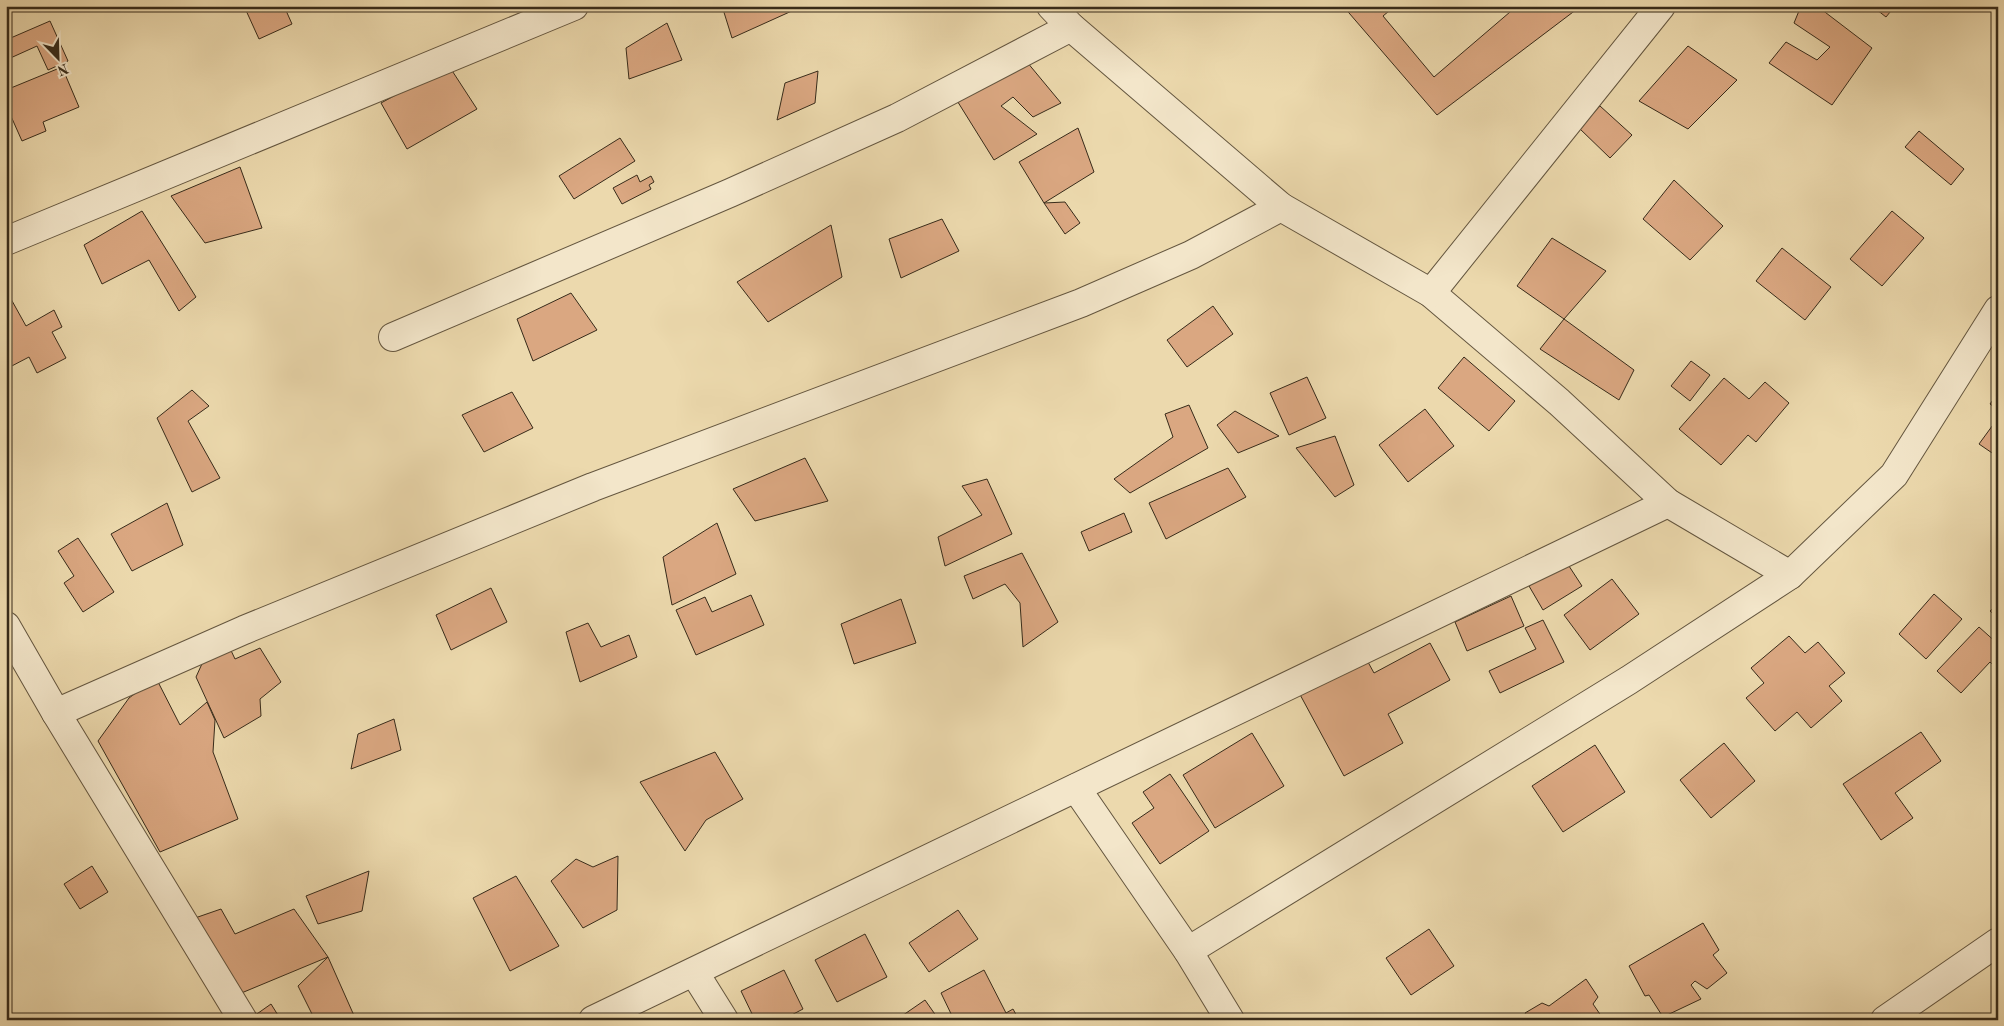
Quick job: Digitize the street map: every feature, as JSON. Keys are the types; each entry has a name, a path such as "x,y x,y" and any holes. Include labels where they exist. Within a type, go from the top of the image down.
{"street":[{"path":"6,241 574,6"},
{"path":"1051,6 1071,27 1281,207 1431,293 1559,402 1668,503 1790,575"},
{"path":"1431,293 1657,8"},
{"path":"393,337 897,118 1071,27"},
{"path":"56,713 244,630 593,487 1081,303 1191,255 1281,207"},
{"path":"1188,951 1629,680 1790,575 1894,475 1998,310"},
{"path":"593,1020 1668,503"},
{"path":"6,626 56,713 243,1020"},
{"path":"1076,788 1188,951 1230,1020"},
{"path":"1885,1020 1998,942"},
{"path":"694,972 724,1020"}],"building":[{"path":"244,6 284,6 292,24 259,39"},
{"path":"722,6 793,6 794,10 732,38"},
{"path":"1343,6 1395,6 1383,16 1434,77 1517,6 1581,6 1437,115"},
{"path":"1801,6 1817,6 1872,48 1832,105 1769,63 1786,42 1817,60 1830,47 1794,23"},
{"path":"1872,6 1895,6 1886,17"},
{"path":"50,21 68,61 48,70 37,46 6,60 6,40"},
{"path":"667,23 682,60 629,79 626,48"},
{"path":"1688,46 1737,80 1688,129 1639,101"},
{"path":"1017,50 1061,103 1033,117 1013,97 1001,106 1037,134 994,160 951,91"},
{"path":"449,66 477,109 407,149 381,103"},
{"path":"62,67 79,107 43,122 46,131 22,141 6,105 6,90"},
{"path":"818,71 815,103 777,120 785,83"},
{"path":"1600,106 1632,135 1610,158 1579,128"},
{"path":"1078,128 1094,172 1044,203 1019,162"},
{"path":"1919,131 1964,169 1951,185 1905,147"},
{"path":"620,138 635,161 574,199 559,176"},
{"path":"240,167 262,228 205,243 171,196"},
{"path":"637,175 640,182 651,176 654,182 649,185 651,189 622,204 613,188"},
{"path":"1674,180 1723,226 1690,260 1643,219"},
{"path":"1065,202 1080,223 1065,234 1044,203"},
{"path":"142,211 196,297 179,311 149,260 102,284 84,245"},
{"path":"1892,211 1924,238 1882,286 1850,259"},
{"path":"942,219 959,251 901,278 889,239"},
{"path":"831,225 842,277 768,322 737,282"},
{"path":"1552,238 1606,271 1564,319 1517,286"},
{"path":"1782,248 1831,287 1805,320 1756,281"},
{"path":"571,293 597,330 533,361 517,319"},
{"path":"11,299 26,326 54,310 62,327 52,332 66,358 37,373 29,357 6,369 6,301"},
{"path":"1213,306 1233,334 1187,367 1167,340"},
{"path":"1564,319 1634,370 1619,400 1540,349"},
{"path":"1464,357 1515,401 1489,431 1438,388"},
{"path":"1691,361 1710,375 1690,401 1671,386"},
{"path":"1307,377 1326,418 1289,435 1270,393"},
{"path":"1724,378 1749,399 1765,382 1789,403 1756,442 1748,435 1721,465 1679,429"},
{"path":"192,390 209,406 188,421 220,478 192,492 157,418"},
{"path":"512,392 533,428 484,452 462,415"},
{"path":"1998,393 1998,410 1990,404"},
{"path":"1189,405 1208,448 1130,493 1114,479 1173,437 1165,414"},
{"path":"1425,409 1454,446 1408,482 1379,445"},
{"path":"1235,411 1279,436 1238,453 1217,425"},
{"path":"1998,418 1998,457 1979,444"},
{"path":"1335,436 1354,485 1335,497 1296,448"},
{"path":"805,458 828,501 755,521 733,489"},
{"path":"1228,468 1246,497 1166,539 1149,503"},
{"path":"987,479 1012,534 945,566 938,537 982,515 962,486"},
{"path":"167,503 183,545 132,571 111,534"},
{"path":"1124,513 1132,532 1089,551 1081,532"},
{"path":"717,523 736,574 672,605 663,557"},
{"path":"78,538 114,592 83,612 64,583 74,576 58,551"},
{"path":"1022,553 1058,622 1023,647 1020,603 1005,584 973,599 964,576"},
{"path":"1567,563 1582,586 1543,610 1529,586"},
{"path":"1612,579 1639,614 1590,650 1564,615"},
{"path":"491,588 507,622 451,650 436,615"},
{"path":"1934,594 1962,619 1926,659 1899,634"},
{"path":"751,595 764,625 696,655 676,610 705,597 712,612"},
{"path":"1511,596 1524,626 1467,651 1455,622"},
{"path":"901,599 916,643 854,664 841,624"},
{"path":"1998,604 1998,619 1990,611"},
{"path":"1543,620 1564,662 1500,693 1489,671 1536,649 1525,628"},
{"path":"588,623 601,647 629,635 637,657 580,682 566,632"},
{"path":"1979,627 1998,644 1998,670 1990,662 1961,693 1937,671"},
{"path":"1789,636 1805,653 1818,642 1845,673 1829,686 1842,701 1811,728 1797,712 1775,731 1746,698 1764,683 1751,668"},
{"path":"227,642 235,659 260,648 281,682 260,699 261,716 224,738 196,677 206,655"},
{"path":"1430,643 1450,680 1388,714 1403,743 1344,776 1297,689 1363,653 1374,673"},
{"path":"156,678 180,725 207,702 215,720 213,752 238,819 160,852 98,741 129,698"},
{"path":"394,719 401,750 351,769 358,734"},
{"path":"1921,732 1941,761 1895,793 1913,818 1881,840 1843,784"},
{"path":"1252,733 1284,786 1215,828 1183,775"},
{"path":"1724,743 1755,781 1711,818 1680,780"},
{"path":"1595,745 1625,792 1563,832 1532,786"},
{"path":"715,752 743,799 706,820 685,851 640,782"},
{"path":"1170,774 1209,831 1160,864 1132,823 1154,808 1143,792"},
{"path":"618,856 617,910 583,928 551,881 576,859 593,867"},
{"path":"92,866 108,892 80,909 64,884"},
{"path":"369,871 362,911 318,924 306,896"},
{"path":"516,876 559,946 510,971 473,898"},
{"path":"221,909 235,934 294,909 328,957 239,994 195,918"},
{"path":"958,910 978,939 929,972 909,943"},
{"path":"1703,923 1719,950 1713,955 1727,973 1707,989 1695,981 1691,985 1701,999 1663,1017 1649,995 1645,996 1629,966"},
{"path":"1429,929 1454,966 1411,995 1386,958"},
{"path":"865,934 887,977 837,1002 815,960"},
{"path":"328,957 356,1020 315,1020 298,986"},
{"path":"784,970 803,1009 782,1020 755,1020 741,991"},
{"path":"984,970 1006,1013 1013,1009 1019,1020 954,1020 941,993"},
{"path":"1586,979 1598,997 1593,1004 1604,1020 1529,1020 1525,1013 1542,1003 1549,1006"},
{"path":"925,1000 939,1020 896,1020"},
{"path":"271,1004 281,1020 256,1020 254,1016"}]}
